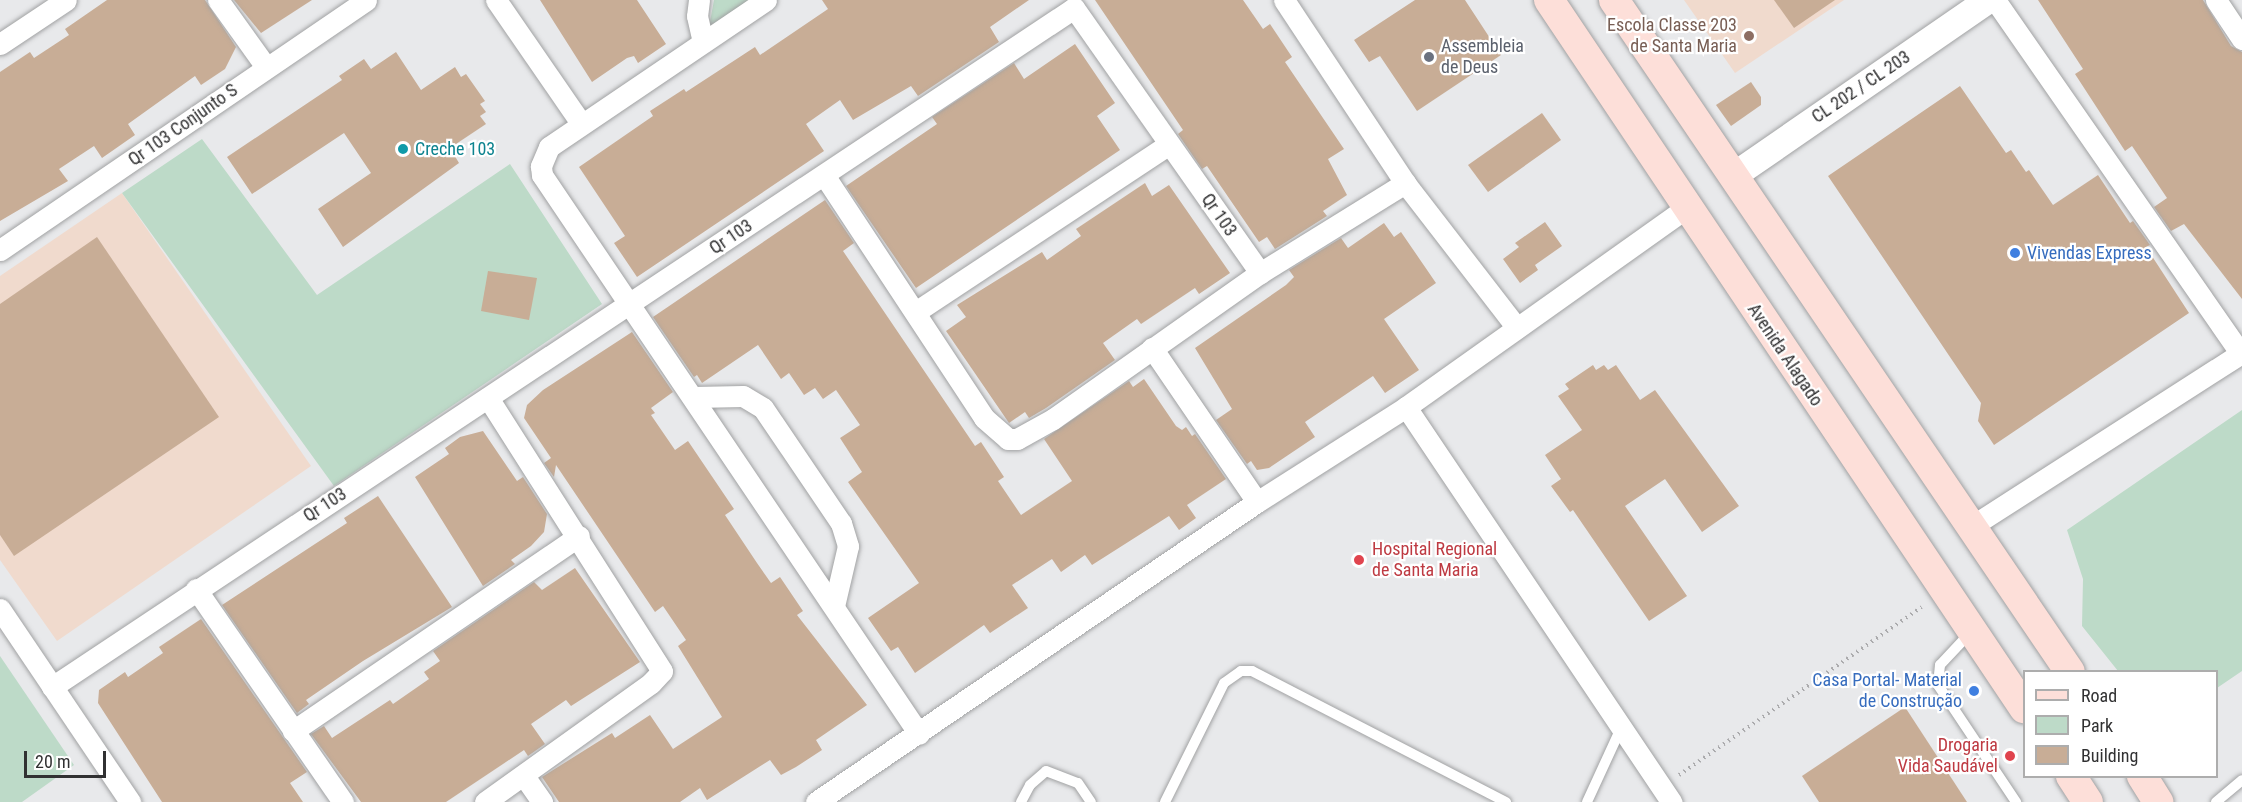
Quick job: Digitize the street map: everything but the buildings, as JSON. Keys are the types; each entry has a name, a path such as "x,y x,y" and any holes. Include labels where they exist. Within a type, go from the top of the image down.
{"main road":[{"name":"Avenida Alagado","path":"1549,0 1686,208 2023,705"},
{"path":"1602,0 1620,26 1664,69"},
{"path":"1614,0 1664,69 2069,670"},
{"path":"2072,778 2088,802"},
{"path":"2143,778 2158,802"}],"street":[{"path":"0,44 66,0"},
{"path":"218,0 266,67"},
{"name":"Qr 103 Conjunto S","path":"0,250 366,0"},
{"path":"496,0 581,123"},
{"path":"699,0 697,16 703,42"},
{"path":"766,0 581,123 549,147 541,166 542,175 632,304 919,734"},
{"path":"1284,0 1405,183 1517,328"},
{"name":"CL 202 / CL 203","path":"1735,174 1987,0"},
{"path":"1972,526 2241,354 1995,0"},
{"path":"2216,0 2242,39"},
{"name":"Qr 103","path":"52,687 196,589 632,304 824,175 1071,4 1260,273"},
{"path":"917,311 1169,144"},
{"path":"824,175 917,311 984,418 1008,439 1017,439 1053,419 1260,273 1405,183"},
{"path":"816,802 1257,502 1406,407 1686,208"},
{"path":"1152,348 1257,502"},
{"path":"694,397 743,396 763,408 828,504 840,523 848,546 834,606"},
{"path":"485,802 651,683 662,670 579,536 489,398"},
{"path":"1406,407 1622,725 1666,795"},
{"path":"293,731 579,536"},
{"path":"196,589 343,802"},
{"path":"0,609 130,802"},
{"path":"524,776 542,802"}],"lane":[{"path":"1972,631 1940,665 1938,685 2016,802"},
{"path":"1165,802 1224,683 1241,671 1252,671 1506,802"},
{"path":"1587,802 1622,725"},
{"path":"1022,802 1036,777 1046,771 1056,772 1078,783 1091,802"},
{"path":"2216,802 2242,780"}],"path":[{"path":"1666,795 1945,591"}],"shaded area":[{"name":"Escola Classe 203 de Santa Maria","path":"1684,0 1844,0 1735,73"},
{"path":"122,193 311,466 57,641 0,560 0,276"}],"green space":[{"path":"714,0 758,0 708,33"},
{"path":"202,139 317,295 510,164 602,304 334,486 122,193"},
{"path":"2242,410 2242,671 2218,687 2218,670 2117,670 2082,626 2083,579 2067,530"},
{"path":"0,656 74,765 22,802 0,802"}],"place":[{"name":"Escola Classe 203 de Santa Maria","path":"1749,36"},
{"name":"Assembleia de Deus","path":"1429,57"},
{"name":"Creche 103","path":"403,149"},
{"name":"Vivendas Express","path":"2015,253"},
{"name":"Hospital Regional de Santa Maria","path":"1359,560"},
{"name":"Casa Portal- Material de Construção","path":"1974,691"},
{"name":"Drogaria Vida Saudável","path":"2010,756"}]}
